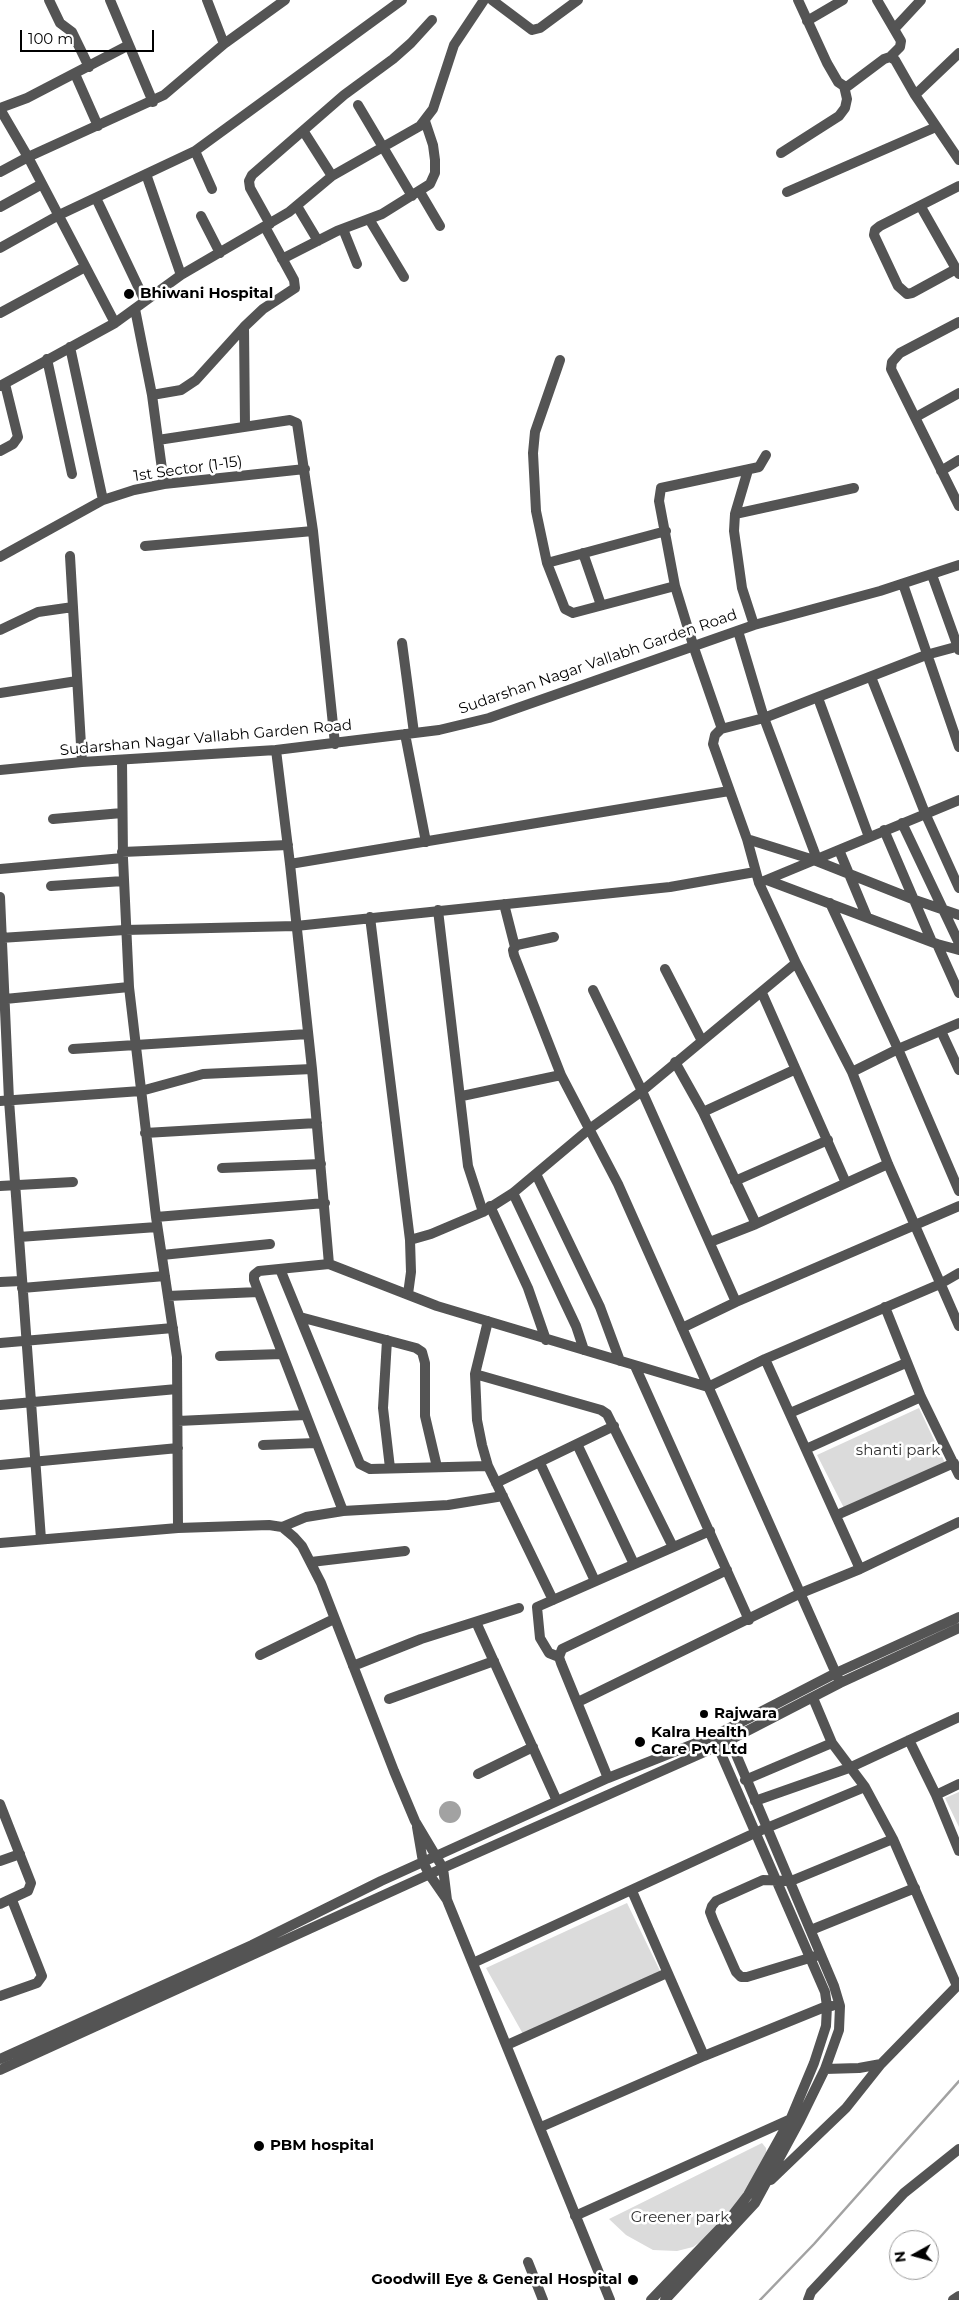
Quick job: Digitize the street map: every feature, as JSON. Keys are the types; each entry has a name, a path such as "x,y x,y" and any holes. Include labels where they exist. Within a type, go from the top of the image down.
{"street":[{"path":"49,0 60,23 72,32 89,67"},
{"path":"110,0 153,102"},
{"path":"207,0 224,44"},
{"path":"0,172 28,157 153,102 275,4 286,0"},
{"path":"0,451 13,444 18,437 3,385 115,323 180,276 297,206 332,176 383,148 425,121 433,109 454,45 484,0"},
{"path":"492,0 532,30 540,28 578,0"},
{"path":"781,153 839,116 845,108 847,99 844,86 838,82 827,63 798,0"},
{"path":"807,21 843,0"},
{"path":"877,0 901,41 894,60"},
{"path":"895,28 921,0"},
{"path":"0,248 59,215 195,151 398,1"},
{"path":"152,395 181,390 196,380 263,309 295,288 294,280 282,259 250,188 249,180 252,175 304,132 344,95 400,53 432,20"},
{"path":"115,323 28,157 0,109 22,101 129,45"},
{"path":"916,95 959,53"},
{"path":"844,86 852,84 884,59 894,60"},
{"path":"894,60 959,160"},
{"path":"75,74 98,126"},
{"path":"358,105 383,148 440,226"},
{"path":"282,259 343,229 369,219 416,194 430,184 436,173 433,144 425,121"},
{"path":"787,192 936,127"},
{"path":"304,132 332,176"},
{"path":"195,151 212,189"},
{"path":"146,174 180,276"},
{"path":"0,207 42,184"},
{"path":"921,207 958,272 907,294 898,286 874,235 875,230 959,186"},
{"path":"96,198 145,301"},
{"path":"297,206 318,241"},
{"path":"201,216 220,253"},
{"path":"369,219 404,277"},
{"path":"343,229 357,264"},
{"path":"0,313 85,267"},
{"path":"136,309 152,395 164,484"},
{"path":"959,322 907,349 891,364 891,372 916,417 959,506"},
{"path":"244,327 245,426"},
{"path":"70,347 103,500"},
{"path":"47,359 72,474"},
{"path":"560,360 535,432 533,453 536,511 547,563 561,601 568,612 573,613 675,586"},
{"path":"916,417 959,393"},
{"path":"158,440 245,426 295,421 305,470 313,530 335,744"},
{"path":"721,729 675,586 659,501 661,488 748,470 762,465 766,455"},
{"path":"941,471 959,460"},
{"name":"1st Sector (1-15)","path":"0,557 103,500 134,490 164,484 305,470"},
{"path":"748,470 735,514 738,566 742,588 754,626"},
{"path":"735,514 854,488"},
{"path":"145,546 313,530"},
{"path":"547,563 666,531"},
{"path":"583,553 601,605"},
{"path":"70,556 82,762"},
{"name":"Sudarshan Nagar Vallabh Garden Road","path":"0,770 82,762 276,750 335,744 410,734 489,718 694,648 738,631 903,584 959,565"},
{"path":"932,575 959,648 926,655 764,718 721,729 715,735 713,744 728,791 747,840 755,872 763,881 796,963 852,1072 888,1164 959,1326"},
{"path":"903,584 959,747"},
{"path":"0,630 38,612 73,607"},
{"path":"738,631 764,718 816,860"},
{"path":"402,643 410,734 426,842"},
{"path":"871,677 925,813 959,888"},
{"path":"0,693 78,682"},
{"path":"818,698 869,837"},
{"path":"276,750 312,1069 329,1264"},
{"path":"122,760 122,855 129,987 156,1222 177,1357 178,1528"},
{"path":"290,864 728,791"},
{"path":"763,881 959,800"},
{"path":"53,819 122,813"},
{"path":"902,823 959,943"},
{"path":"884,830 934,943 959,993"},
{"path":"747,840 816,860 915,900 959,914"},
{"path":"0,869 122,855 288,845"},
{"path":"839,850 867,917"},
{"path":"1,937 125,930 296,926 438,910 670,888 755,872"},
{"path":"51,886 123,881"},
{"path":"763,881 830,903 934,943 959,950"},
{"path":"0,896 5,999 4,1100 16,1185 25,1341 41,1540"},
{"path":"830,903 898,1049 959,1191"},
{"path":"504,904 515,947 514,955 561,1075 588,1130 618,1184 838,1678"},
{"path":"438,910 462,1096 468,1166 486,1209 528,1288 546,1340"},
{"path":"370,917 410,1240 411,1272 408,1294"},
{"path":"515,947 554,937"},
{"path":"410,1240 432,1234 486,1209 513,1193 588,1130 642,1091 796,963"},
{"path":"665,969 702,1041"},
{"path":"5,999 129,987"},
{"path":"593,990 642,1091 736,1302"},
{"path":"762,993 794,1070 828,1140 846,1183"},
{"path":"852,1072 898,1049 959,1023"},
{"path":"941,1032 959,1070"},
{"path":"73,1049 308,1034"},
{"path":"675,1062 703,1112 756,1224"},
{"path":"4,1100 141,1091 203,1074 312,1069"},
{"path":"703,1112 794,1070"},
{"path":"462,1096 561,1075"},
{"path":"145,1133 317,1123"},
{"path":"735,1181 828,1140"},
{"path":"222,1168 321,1164"},
{"path":"710,1242 756,1224 888,1164"},
{"path":"536,1174 600,1307 620,1361"},
{"path":"0,1186 73,1182"},
{"path":"513,1193 576,1326 584,1350"},
{"path":"19,1237 325,1203"},
{"path":"682,1328 736,1302 959,1206"},
{"path":"162,1255 270,1244"},
{"path":"343,1511 258,1292 254,1280 256,1273 329,1264 437,1306 708,1387 765,1359 940,1284 959,1273"},
{"path":"280,1269 360,1464 370,1469 488,1466"},
{"path":"0,1282 22,1284 165,1276"},
{"path":"168,1296 258,1292"},
{"path":"885,1307 920,1398 959,1475"},
{"path":"300,1317 416,1348 422,1352 424,1357 425,1416 437,1467"},
{"path":"488,1321 475,1374 477,1420 488,1466 553,1600"},
{"path":"0,1343 173,1328"},
{"path":"387,1340 383,1408 390,1468"},
{"path":"220,1356 282,1354"},
{"path":"765,1359 860,1568"},
{"path":"790,1413 906,1363"},
{"path":"635,1366 748,1620"},
{"path":"475,1374 602,1410 607,1414 673,1547"},
{"path":"0,1405 178,1389"},
{"path":"806,1449 920,1398"},
{"path":"178,1421 306,1415"},
{"path":"496,1483 614,1426"},
{"path":"263,1445 316,1443"},
{"path":"577,1444 634,1564"},
{"path":"0,1465 178,1448"},
{"path":"540,1463 595,1581"},
{"path":"837,1515 954,1464"},
{"path":"0,1543 178,1528 269,1525 282,1527 306,1517 343,1511 448,1505 503,1496"},
{"path":"578,1702 802,1594 959,1522"},
{"path":"282,1527 302,1546 311,1562 416,1821 442,1868 447,1900"},
{"path":"608,1778 559,1657 549,1653 540,1638 537,1607 710,1531"},
{"path":"311,1562 405,1551"},
{"path":"559,1657 566,1646 727,1570"},
{"path":"352,1666 421,1639 519,1608"},
{"path":"260,1655 334,1619"},
{"path":"476,1622 557,1801"},
{"path":"0,2070 716,1741 838,1678 957,1626"},
{"path":"390,1699 494,1661"},
{"path":"727,1735 813,1698 838,1678"},
{"path":"765,2186 846,2108 881,2064 958,1985 893,1839 865,1787 832,1743 813,1698"},
{"path":"754,1801 850,1768 959,1717"},
{"path":"665,2300 744,2217 765,2186 796,2119 826,2026 827,2006 825,1992 778,1881 754,1801 727,1735"},
{"path":"909,1740 936,1795 959,1851"},
{"path":"0,2059 252,1945 423,1862 608,1778 716,1741"},
{"path":"650,2300 731,2217 743,2201 796,2119 825,2069 839,2030 840,2006 812,1930 791,1881 716,1741"},
{"path":"745,1780 832,1743"},
{"path":"478,1774 533,1747"},
{"path":"936,1795 959,1784"},
{"path":"473,1963 762,1830 865,1787"},
{"path":"0,1804 31,1888 12,1900 0,1904"},
{"path":"416,1821 423,1862 447,1900 610,2300"},
{"path":"822,1954 747,1977 741,1977 736,1972 713,1920 710,1912 712,1906 716,1901 764,1880 791,1881 893,1839"},
{"path":"0,1861 20,1854"},
{"path":"812,1930 915,1888"},
{"path":"632,1891 704,2056"},
{"path":"0,1996 37,1982 42,1976 12,1900"},
{"path":"507,2045 667,1973"},
{"path":"541,2128 704,2056 827,2006 840,2006"},
{"path":"825,2069 859,2068 881,2064"},
{"path":"575,2216 796,2119"},
{"path":"808,2300 811,2292 904,2193 959,2149"},
{"path":"528,2262 544,2300"},
{"path":"953,2300 959,2296"}],"green space":[{"name":"shanti park","path":"919,1408 945,1463 844,1508 817,1455"},
{"path":"959,1792 959,1827 945,1798"},
{"path":"627,1903 663,1977 523,2034 486,1968"},
{"name":"Greener park","path":"762,2143 766,2148 767,2160 728,2216 707,2237 693,2247 677,2251 653,2250 626,2235 609,2219"}],"shaded area":[{"path":"446,1801 454,1801 461,1808 461,1816 454,1823 446,1823 439,1816 439,1808"}],"waterway":[{"path":"760,2300 814,2244 959,2081"}],"place":[{"name":"Bhiwani Hospital","path":"129,294"},
{"name":"Rajwara","path":"704,1714"},
{"name":"Kalra Health Care Pvt Ltd","path":"640,1742"},
{"name":"PBM hospital","path":"259,2146"},
{"name":"Goodwill Eye & General Hospital","path":"633,2280"}]}
